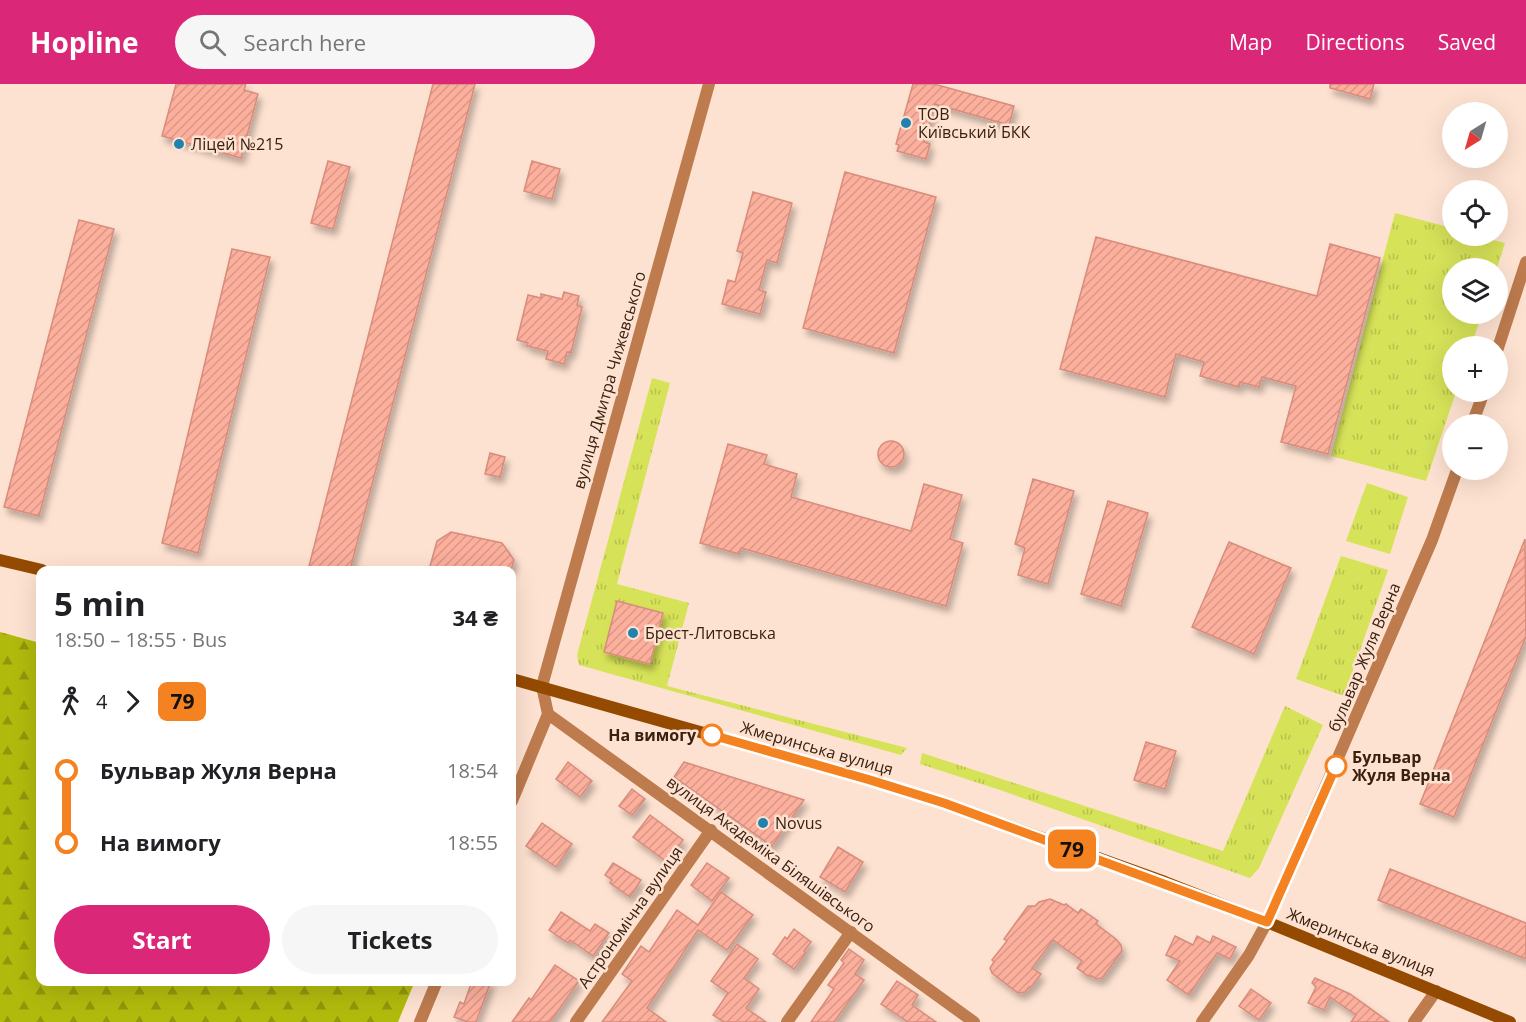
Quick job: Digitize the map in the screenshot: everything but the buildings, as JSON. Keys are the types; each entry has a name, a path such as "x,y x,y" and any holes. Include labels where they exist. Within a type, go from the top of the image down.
{"main road":[{"path":"0,560 36,569"},
{"name":"Жмеринська вулиця","path":"516,680 898,788 1028,833 1267,922 1510,1022"}],"street":[{"name":"вулиця Дмитра Чижевського","path":"542,686 709,84"},
{"path":"1502,336 1526,262"},
{"name":"бульвар Жуля Верна","path":"1202,1022 1249,955 1267,922 1432,540 1453,480"},
{"path":"516,791 548,714 542,686"},
{"name":"вулиця Академіка Біляшівського","path":"548,714 974,1022"},
{"name":"Астрономічна вулиця","path":"576,1022 711,830"},
{"path":"787,1022 851,932"},
{"path":"420,1022 435,986"},
{"path":"1414,1022 1436,990"}],"green space":[{"path":"1395,213 1442,225 1442,246 1504,246 1500,258 1442,258 1442,324 1479,324 1474,336 1442,336 1442,402 1453,402 1449,414 1442,414 1442,434 1426,481 1331,456"},
{"path":"652,378 670,383 617,584 689,603 667,686 907,748 901,755 579,665 577,655"},
{"path":"1367,483 1408,497 1390,554 1346,541"},
{"path":"1341,556 1388,570 1344,696 1296,679"},
{"path":"0,632 36,642 36,986 413,986 398,1022 0,1022"},
{"path":"1285,706 1323,725 1259,868 1250,878 920,764 922,753 1223,851"}],"bus line":[{"name":"79","path":"712,735 944,803 1267,922 1336,766"}],"place":[{"name":"ТОВ Київський БКК","path":"906,123"},
{"name":"Ліцей №215","path":"179,144"},
{"name":"Брест-Литовська","path":"633,633"},
{"name":"На вимогу","path":"712,735"},
{"name":"Бульвар Жуля Верна","path":"1336,766"},
{"name":"Novus","path":"763,823"}]}
